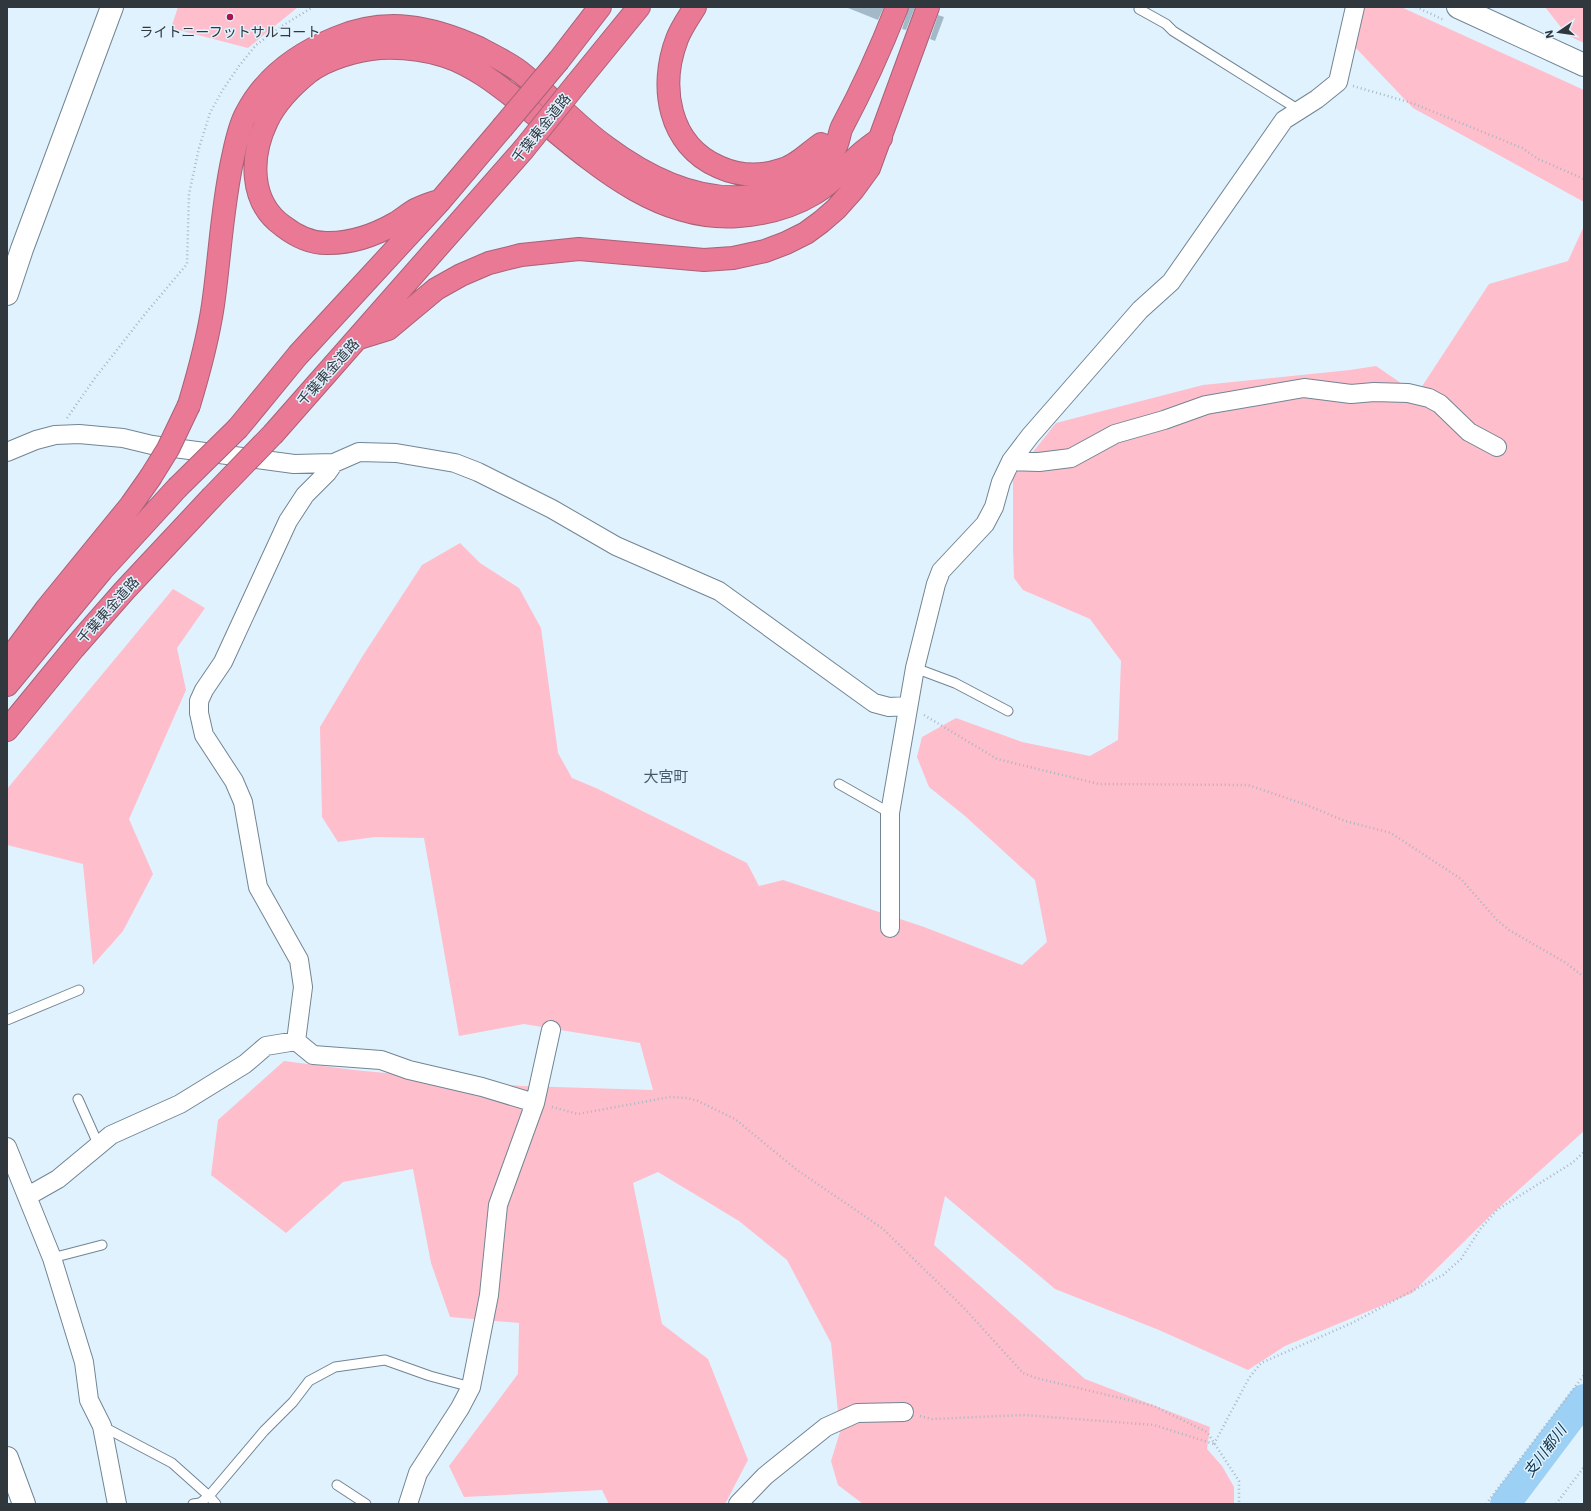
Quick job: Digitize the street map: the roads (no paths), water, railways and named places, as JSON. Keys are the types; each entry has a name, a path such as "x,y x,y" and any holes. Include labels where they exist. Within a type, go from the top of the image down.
{"highway":[{"name":"千葉東金道路","path":"7,685 102,570 177,488 238,428 298,355 440,201 559,60 600,7"},
{"name":"千葉東金道路","path":"7,730 74,648 124,592 211,498 274,433 359,338 523,150 639,7"},
{"path":"695,7 677,38 670,64 668,88 671,112 680,133 693,151 710,163 725,169 744,174 761,175 782,170 799,162 840,131"},
{"path":"7,662 47,608 131,505 168,449 189,405 206,345 213,307 228,178 236,142 245,115 260,93 277,74 296,58 324,42 367,27 387,25 416,27 442,33 489,53 517,70 603,145 630,164 654,177 678,187 705,194 740,197 783,189 804,178 836,147 840,131 854,107 897,7"},
{"path":"359,338 388,329 436,289 461,275 489,263 521,255 579,249 704,260 733,258 765,251 806,233 836,209 853,190 869,168 928,7"},
{"path":"440,201 416,209 384,230 364,238 326,244 309,241 292,234 276,222 264,207 255,176 255,156 267,120 278,103 292,88 311,71 332,60 354,52 376,49 400,47 423,50 447,57 494,82 606,172 640,192 681,211 706,216 728,217 754,215 776,210 816,192 834,179 857,156 881,138"}],"street":[{"path":"7,294 22,249 112,7"},
{"path":"890,928 890,813 915,668 936,584 941,571 985,524 994,507 1001,482 1011,460 1030,436 1140,310 1171,282 1284,120 1338,82 1355,7"},
{"path":"1458,7 1584,65"},
{"path":"1011,460 1039,462 1071,458 1115,434 1164,420 1206,405 1304,388 1351,394 1374,392 1408,393 1429,398 1440,404 1469,432 1497,447"},
{"path":"7,452 36,440 55,435 79,434 123,438 152,444 294,464 334,463 359,452 396,452 455,463 478,472 552,510 616,546 719,591 874,703 889,707 908,706"},
{"path":"296,1041 303,987 299,960 258,887 243,802 234,781 204,735 198,713 199,701 204,690 223,662 288,521 305,495 334,463"},
{"path":"408,1504 418,1473 460,1408 471,1387 489,1295 498,1205 535,1103 551,1030"},
{"path":"28,1196 58,1179 111,1135 180,1104 245,1064 266,1046 296,1041 313,1055 382,1060 409,1070 482,1087 535,1103"},
{"path":"7,1147 52,1258 84,1362 89,1400 102,1426 117,1504"},
{"path":"738,1504 765,1476 826,1427 857,1413 904,1412"},
{"path":"7,1458 24,1504"}],"lane":[{"path":"1139,9 1166,24 1174,31 1299,110"},
{"path":"915,668 955,683 1008,711"},
{"path":"840,784 890,813"},
{"path":"7,1020 80,990"},
{"path":"78,1099 99,1146"},
{"path":"52,1258 102,1245"},
{"path":"193,1504 200,1503 209,1496 309,1381 335,1367 385,1360 430,1376 471,1387"},
{"path":"102,1426 172,1462 216,1504"},
{"path":"337,1485 366,1504"}],"waterway":[{"name":"支川都川","path":"1505,1504 1584,1399"}],"place":[{"name":"ライトニーフットサルコート","path":"230,17"}],"district":[{"name":"大宮町","path":"666,777"}]}
